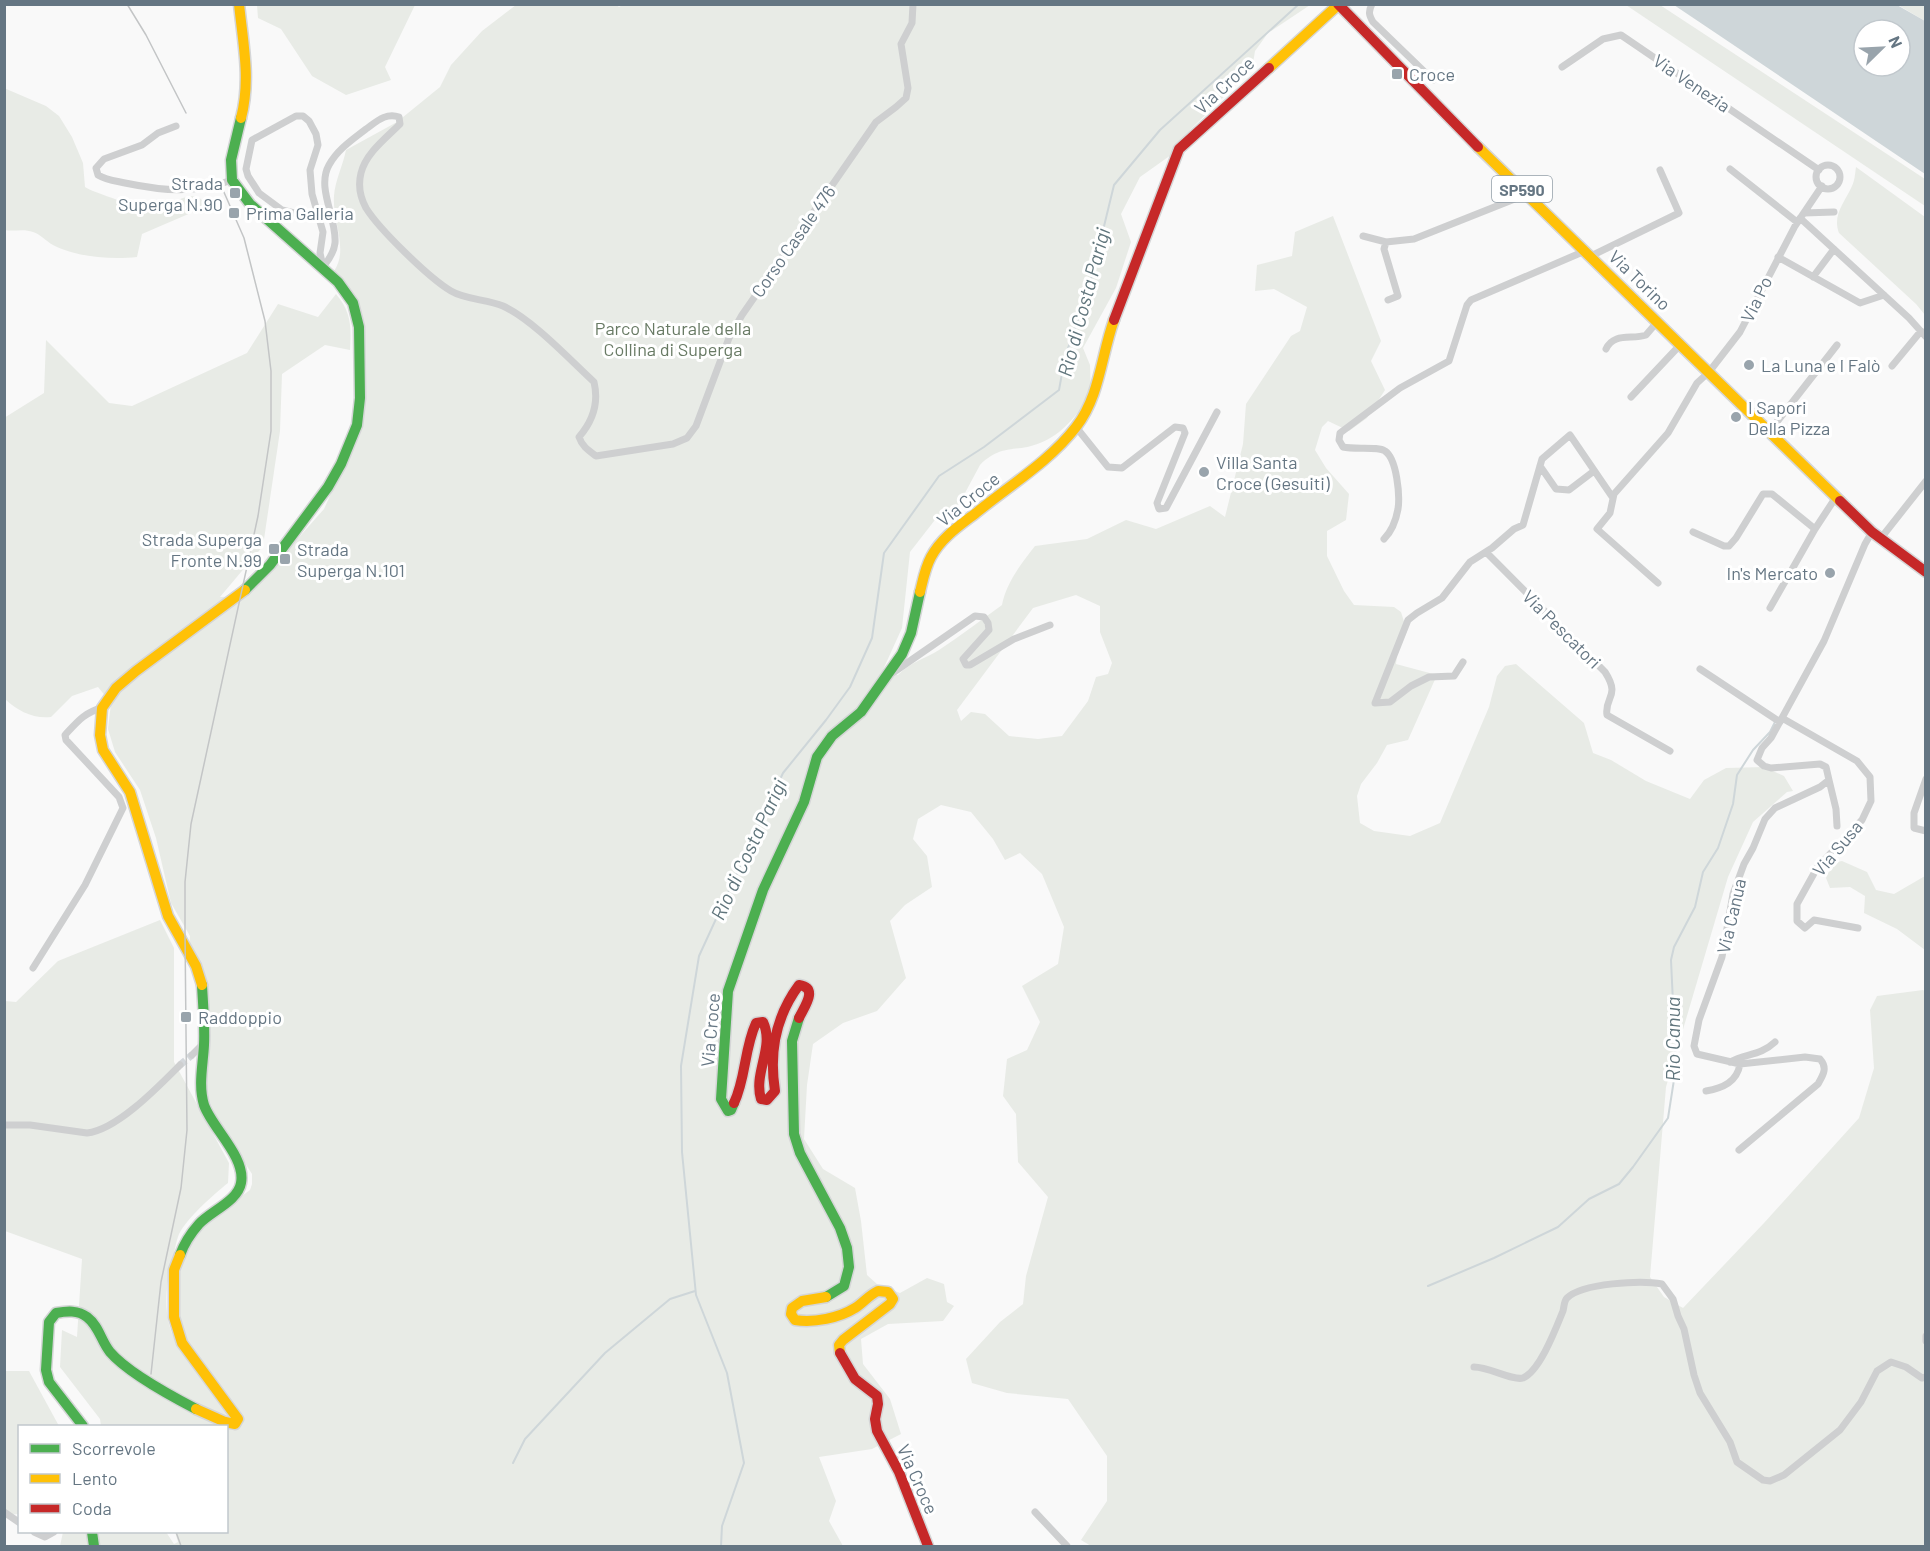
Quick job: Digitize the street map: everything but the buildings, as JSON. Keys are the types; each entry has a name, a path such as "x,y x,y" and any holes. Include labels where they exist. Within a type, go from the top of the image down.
{"street":[{"path":"82,1425 50,1382 46,1370 49,1322 56,1313 72,1310 91,1319 111,1353 137,1372 211,1417 229,1425 235,1424 238,1419 182,1343 174,1317 174,1270 183,1247 200,1222 237,1193 243,1181 240,1167 207,1113 200,1093 204,1043 200,975 168,916 130,792 103,750 100,735 102,708 116,688 251,586 270,565 328,487 350,444 358,417 359,327 353,303 342,286 323,267 242,196 232,180 231,160 246,100 247,74 239,4"},
{"name":"Corso Casale 476","path":"323,267 330,258 335,243 325,178 329,165 344,146 380,119 396,115 399,117 400,124 367,158 359,186 367,209 408,255 452,292 502,306 518,315 594,382 596,392 593,419 579,437 582,444 596,456 673,444 687,438 696,426 729,338 751,300 876,122 906,98 908,88 901,44 912,23 913,4"},
{"path":"1372,4 1369,14 1373,22 1432,80"},
{"name":"Via Torino","path":"1338,5 1836,497 1877,535 1926,572"},
{"name":"Via Croce","path":"928,1546 899,1472 877,1431 875,1419 877,1396 855,1379 839,1351 839,1345 843,1340 890,1304 893,1299 892,1294 881,1291 873,1294 855,1308 841,1314 800,1322 795,1320 791,1314 795,1304 821,1298 844,1286 849,1275 848,1254 843,1235 808,1171 794,1134 793,1034 810,995 809,990 799,985 779,1022 772,1054 771,1073 775,1091 771,1097 767,1100 761,1099 759,1095 758,1078 768,1035 763,1022 756,1023 751,1032 736,1102 728,1111 721,1099 728,991 763,890 804,802 817,757 832,736 861,712 887,673 903,654 911,633 924,573 931,556 945,537 1052,452 1076,428 1092,402 1108,337 1179,149 1338,5"},
{"name":"Via Venezia","path":"1562,67 1603,39 1621,35 1819,170"},
{"path":"1400,67 1409,57"},
{"path":"319,219 282,210 259,194 248,176 247,158 252,140 296,116 303,116 309,121 316,134 318,145 310,170 312,194 323,232 320,253 323,267"},
{"path":"176,126 158,133 142,145 100,161 96,172 108,179 167,191 212,187 232,180"},
{"path":"1828,165 1836,168 1840,179 1832,188 1822,186 1818,181 1819,170 1828,165"},
{"path":"1730,169 1800,218 1923,334 1892,366"},
{"path":"1384,539 1390,533 1398,509 1393,460 1386,451 1378,448 1353,450 1343,447 1339,440 1340,433 1400,388 1449,361 1467,305 1471,300 1679,213 1660,170"},
{"name":"Via Po","path":"1709,372 1740,332 1778,257 1800,218 1822,186"},
{"path":"1363,236 1386,242 1414,239 1527,194"},
{"path":"1800,218 1834,212"},
{"path":"1386,242 1384,249 1398,296 1388,300"},
{"path":"1813,277 1834,249"},
{"path":"1778,257 1860,303 1884,295"},
{"path":"1606,349 1609,343 1620,338 1646,334 1658,321"},
{"path":"1631,397 1681,344"},
{"path":"1769,432 1837,345"},
{"path":"1658,582 1597,529 1610,513 1614,494 1668,433 1697,383 1709,372"},
{"path":"1076,428 1108,467 1114,469 1122,468 1175,427 1183,428 1185,433 1157,503 1159,509 1166,508 1217,412"},
{"path":"1463,662 1454,676 1429,677 1411,686 1390,702 1375,703 1408,620 1442,598 1470,562 1514,529 1523,525 1542,459 1570,435 1613,498"},
{"path":"1540,466 1556,489 1569,490 1594,471"},
{"path":"1837,826 1836,809 1826,767 1820,764 1771,768 1760,764 1757,760 1824,640 1865,544 1877,535 1926,482"},
{"path":"1693,532 1724,546 1729,546 1763,494 1772,494 1815,529"},
{"path":"1770,608 1836,497"},
{"name":"Via Pescatori","path":"1486,552 1605,672 1610,679 1612,696 1606,710 1607,715 1670,751"},
{"path":"887,673 894,672 975,616 984,617 989,630 963,659 966,665 970,665 1014,639 1050,625"},
{"path":"1700,669 1781,720"},
{"path":"33,968 85,885 123,808 119,797 66,740 65,735 89,711 102,708"},
{"name":"Via Susa","path":"1781,720 1857,761 1870,777 1871,801 1862,820 1817,868 1797,904 1797,921 1805,928 1814,920 1858,928"},
{"path":"1926,779 1914,813 1914,828 1926,831"},
{"name":"Via Canua","path":"1739,1150 1818,1084 1825,1071 1825,1065 1820,1059 1805,1057 1740,1064 1697,1054 1694,1046 1700,1020 1722,957 1733,894 1743,864 1770,812 1829,780"},
{"name":"Via Canua","path":"1730,1062 1758,1054 1767,1050 1775,1042"},
{"path":"192,1055 204,1043"},
{"path":"1706,1091 1732,1082 1737,1076 1740,1064"},
{"path":"4,1125 30,1125 87,1133 96,1132 142,1102 180,1065"},
{"path":"1474,1367 1485,1367 1518,1379 1526,1377 1533,1371 1553,1334 1566,1299 1578,1292 1614,1284 1650,1282 1662,1284 1673,1299 1677,1316 1684,1329 1700,1393 1730,1442 1737,1462 1756,1477 1770,1481 1784,1475 1840,1430 1861,1402 1877,1371 1891,1362 1906,1367 1922,1378 1926,1377"},
{"path":"1926,1336 1926,1341"},
{"path":"4,1512 18,1522"},
{"path":"1035,1512 1067,1546"},
{"path":"37,1533 45,1536 52,1533"}],"green space":[{"path":"257,4 415,5 385,67 391,80 346,95 312,76 281,29 258,18"},
{"name":"Parco Naturale della Collina di Superga","path":"616,4 619,7 624,4 1310,5 1268,33 1255,51 1252,69 1191,129 1171,155 1140,177 1121,214 1131,242 1116,288 1083,348 1090,365 1091,397 1068,424 1055,435 1040,443 1002,451 988,458 980,465 958,506 938,516 910,552 902,628 882,672 898,675 939,650 1002,605 1011,581 1035,546 1087,539 1126,520 1156,529 1210,506 1225,517 1243,444 1246,404 1291,336 1300,331 1307,307 1274,289 1255,291 1257,265 1292,256 1295,232 1333,216 1381,341 1371,361 1385,390 1367,418 1349,431 1328,421 1322,427 1315,450 1326,468 1349,494 1346,520 1327,531 1327,556 1344,591 1354,605 1394,607 1401,612 1407,631 1397,655 1396,664 1437,675 1408,740 1387,745 1361,784 1357,796 1360,823 1374,831 1410,836 1440,823 1489,707 1497,676 1505,666 1516,664 1584,723 1593,753 1611,760 1646,781 1690,799 1704,780 1726,768 1764,767 1784,776 1793,791 1787,792 1753,822 1728,877 1666,1087 1650,1277 1664,1297 1683,1308 1859,1118 1874,1068 1870,1010 1877,996 1925,991 1925,1546 1091,1546 1081,1540 1107,1501 1107,1456 1068,1399 1007,1393 972,1383 966,1359 1000,1322 1023,1304 1026,1276 1048,1197 1018,1162 1016,1114 1003,1096 1007,1059 1027,1050 1040,1022 1022,986 1058,964 1064,927 1042,874 1020,853 1005,860 993,839 971,812 941,805 918,819 913,839 927,856 932,887 905,905 890,921 906,978 877,1011 843,1023 813,1044 807,1085 804,1139 823,1169 855,1188 867,1275 878,1285 900,1293 927,1278 944,1284 947,1302 954,1306 943,1321 888,1324 861,1339 863,1364 890,1399 901,1434 872,1449 819,1457 836,1501 829,1521 843,1546 60,1546 63,1533 167,1533 174,1544 178,1542 175,1533 228,1533 228,1425 101,1425 100,1419 60,1367 62,1330 77,1337 82,1259 5,1231 5,1001 16,1002 58,961 160,920 174,948 174,1062 229,1163 228,1183 194,1214 177,1240 168,1280 166,1304 170,1327 180,1348 178,1272 181,1259 203,1224 250,1190 252,1174 221,1126 207,1096 205,1082 208,1019 189,951 190,936 171,903 156,838 140,790 115,752 108,729 111,703 98,687 72,696 51,717 38,717 15,707 5,699 4,418 44,393 46,340 109,403 132,406 247,353 278,304 318,317 336,294 348,314 350,350 325,345 282,374 280,431 263,546 220,597 247,596 324,509 350,451 360,420 364,322 334,271 340,254 340,244 334,196 346,150 397,122 440,87 451,65 482,31 516,5","holes":["1076,595 1100,606 1100,632 1112,663 1108,674 1096,677 1088,701 1062,736 1038,739 1009,736 985,714 971,712 961,721 957,710 1033,608"]},
{"path":"1626,5 1660,5 1925,179 1925,206"},
{"path":"1898,5 1925,5 1925,21"},
{"path":"4,88 46,106 59,116 72,137 83,163 85,187 118,200 152,209 185,197 197,196 203,201 200,209 142,234 137,257 105,258 83,255 53,245 33,232 5,230"},
{"path":"1856,167 1925,217 1925,315 1839,233 1838,214 1853,184"},
{"path":"1842,861 1867,872 1876,890 1894,894 1925,876 1925,950 1897,929 1864,913 1865,896 1850,887 1830,888 1826,878 1833,863"},
{"path":"5,1371 29,1371 58,1425 18,1425 18,1514 5,1515"}],"shaded area":[{"path":"1674,5 1897,5 1925,21 1925,174"}],"waterway":[{"name":"Rio di Costa Parigi","path":"721,1546 722,1526 744,1463 727,1373 696,1295 682,1152 681,1066 699,956 783,773 850,687 872,638 884,553 939,476 984,447 1059,390 1065,357 1090,284 1114,185 1160,130 1299,4"},
{"name":"Rio Canua","path":"1428,1286 1558,1227 1589,1199 1619,1184 1668,1118 1676,1067 1671,960 1674,947 1695,907 1703,872 1718,848 1733,804 1737,775 1775,722"},
{"path":"513,1463 525,1439 605,1353 670,1299 695,1291"}],"tunnel":[{"path":"180,1065 192,1055"}],"tram line":[{"path":"127,4 146,35 186,113"},
{"path":"151,1374 161,1282 181,1188 187,1130 185,882 191,824 258,516 271,431 271,371 265,321 244,238 223,190"},
{"path":"176,1533 181,1546"}],"traffic: fast":[{"path":"241,118 231,160 232,180 250,204 338,282 353,303 359,327 360,398 357,425 341,464 328,487 270,565 245,590"},
{"path":"734,1103 728,1111 721,1099 728,991 763,890 804,802 817,757 832,736 861,712 902,654 911,633 920,592"},
{"path":"180,1255 196,1227 230,1200 241,1183 241,1173 234,1153 208,1114 202,1098 204,1045 202,985"},
{"path":"799,1018 792,1041 794,1134 800,1153 840,1228 847,1248 849,1267 844,1286 826,1297"},
{"path":"82,1425 49,1382 46,1370 49,1322 56,1313 80,1313 87,1317 110,1352 127,1368 196,1409"},
{"path":"92,1533 94,1546"}],"traffic: slow":[{"path":"239,4 246,76 241,118"},
{"path":"1269,68 1338,5"},
{"path":"1478,147 1840,501"},
{"path":"920,592 929,561 945,538 1042,462 1076,427 1095,389 1114,320"},
{"path":"202,985 196,966 168,916 130,792 103,750 100,735 102,708 116,688 136,671 245,590"},
{"path":"180,1255 174,1270 174,1317 182,1343 238,1419 235,1424 225,1422 196,1409"},
{"path":"826,1297 802,1301 792,1308 791,1314 795,1320 802,1321 834,1317 849,1312 878,1291 888,1292 893,1299 890,1304 843,1340 839,1345 840,1353"}],"traffic: jam":[{"path":"1338,4 1478,147"},
{"path":"1114,320 1179,149 1269,68"},
{"path":"1840,501 1872,532 1926,572"},
{"path":"734,1103 756,1023 763,1022 767,1041 759,1089 761,1099 767,1100 775,1091 773,1063 776,1035 785,1009 799,985 805,987 809,994 799,1018"},
{"path":"840,1353 855,1379 877,1396 875,1419 877,1431 899,1472 928,1546"}],"place":[{"name":"Croce","path":"1397,74"},
{"name":"Strada Superga N.90","path":"235,193"},
{"name":"Prima Galleria","path":"234,213"},
{"name":"La Luna e I Falò","path":"1749,365"},
{"name":"I Sapori Della Pizza","path":"1736,417"},
{"name":"Villa Santa Croce (Gesuiti)","path":"1204,472"},
{"name":"Strada Superga Fronte N.99","path":"274,549"},
{"name":"Strada Superga N.101","path":"285,559"},
{"name":"In's Mercato","path":"1830,573"},
{"name":"Raddoppio","path":"186,1017"}]}
